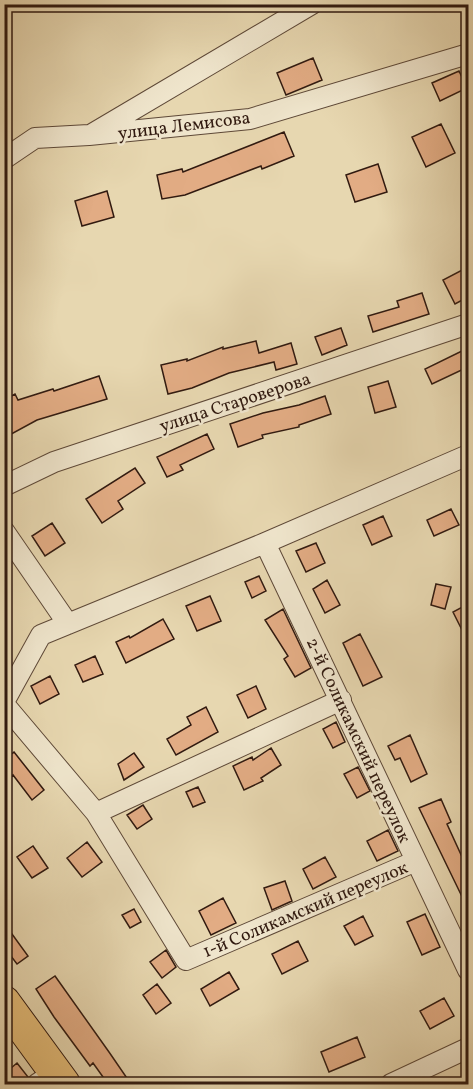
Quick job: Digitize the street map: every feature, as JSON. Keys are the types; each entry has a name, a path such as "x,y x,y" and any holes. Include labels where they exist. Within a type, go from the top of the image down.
{"main road":[{"path":"4,1002 52,1080"}],"street":[{"path":"89,135 312,4"},
{"name":"улица Лемисова","path":"4,159 35,138 89,135 250,118 468,54"},
{"name":"улица Староверова","path":"4,486 54,462 468,324"},
{"path":"4,703 41,635 265,543 468,455"},
{"path":"4,531 68,624"},
{"name":"2-й Соликамский переулок","path":"265,543 468,970"},
{"path":"96,813 340,700"},
{"name":"1-й Соликамский переулок","path":"4,703 96,813 186,960 416,861"},
{"path":"391,1084 468,1048"}],"building":[{"path":"313,58 322,80 286,95 277,73"},
{"path":"459,71 467,88 440,101 432,83"},
{"path":"441,124 455,153 426,167 412,137"},
{"path":"284,132 294,156 185,195 162,199 157,175 182,169 183,172"},
{"path":"378,164 387,192 355,202 346,175"},
{"path":"107,191 114,217 82,226 75,201"},
{"path":"468,267 468,297 455,304 443,280"},
{"path":"422,293 429,314 373,332 368,316 399,307 397,301"},
{"path":"341,328 347,345 322,355 315,337"},
{"path":"256,341 259,353 291,343 297,364 276,370 274,362 229,373 192,388 168,394 161,365 187,359 187,361 223,347 223,349"},
{"path":"468,348 468,367 432,384 425,369"},
{"path":"99,376 107,399 37,420 4,438 4,400 15,394 18,400 53,389 54,391"},
{"path":"388,381 396,407 375,413 368,387"},
{"path":"325,396 331,414 299,425 299,427 262,435 263,438 238,447 230,424"},
{"path":"207,434 214,449 180,465 183,470 167,477 157,457"},
{"path":"135,468 145,483 118,501 123,509 102,523 86,499"},
{"path":"451,509 459,525 434,536 427,520"},
{"path":"383,516 392,536 372,545 363,525"},
{"path":"52,523 65,543 45,556 32,536"},
{"path":"316,543 325,563 306,572 296,551"},
{"path":"259,576 266,591 252,598 245,582"},
{"path":"327,580 340,605 325,613 313,589"},
{"path":"436,584 451,587 445,609 431,605"},
{"path":"210,596 221,621 197,631 186,606"},
{"path":"468,604 468,642 453,612"},
{"path":"283,609 311,668 295,677 284,659 288,656 265,620"},
{"path":"163,619 174,639 126,663 116,642 129,636 130,638"},
{"path":"360,634 382,677 363,686 343,643"},
{"path":"95,656 103,674 83,682 75,665"},
{"path":"50,676 59,694 40,704 31,686"},
{"path":"256,686 266,709 248,718 237,695"},
{"path":"206,707 218,732 176,755 167,739 191,725 187,717"},
{"path":"336,722 345,742 333,748 323,729"},
{"path":"410,735 427,774 411,782 400,758 395,760 388,746"},
{"path":"271,748 281,765 261,778 263,781 244,790 233,766 252,757 253,760"},
{"path":"14,752 44,790 32,800 13,775 10,778 4,771 4,760"},
{"path":"134,753 144,767 124,780 118,764"},
{"path":"358,767 370,791 357,798 344,774"},
{"path":"198,787 205,802 193,807 186,792"},
{"path":"441,799 451,822 447,824 468,870 468,909 419,808"},
{"path":"143,805 152,819 137,829 127,815"},
{"path":"388,830 398,851 377,861 367,841"},
{"path":"87,842 102,862 82,877 67,858"},
{"path":"33,846 48,868 32,878 17,857"},
{"path":"325,857 336,877 313,889 303,869"},
{"path":"285,881 292,901 272,910 264,888"},
{"path":"223,898 236,923 211,935 199,911"},
{"path":"134,909 141,922 130,928 122,915"},
{"path":"425,914 440,947 422,955 407,922"},
{"path":"363,916 373,936 355,945 344,926"},
{"path":"4,923 28,956 17,964 4,947"},
{"path":"298,941 308,961 282,974 272,954"},
{"path":"166,950 176,967 162,978 150,962"},
{"path":"229,972 239,989 210,1006 201,989"},
{"path":"55,976 131,1084 108,1084 93,1063 90,1066 54,1017 36,989"},
{"path":"157,984 171,1003 156,1014 143,995"},
{"path":"444,998 454,1016 430,1029 420,1011"},
{"path":"357,1037 365,1057 329,1072 321,1052"},
{"path":"17,1063 28,1077 25,1082 23,1084 4,1084 4,1074"}]}
